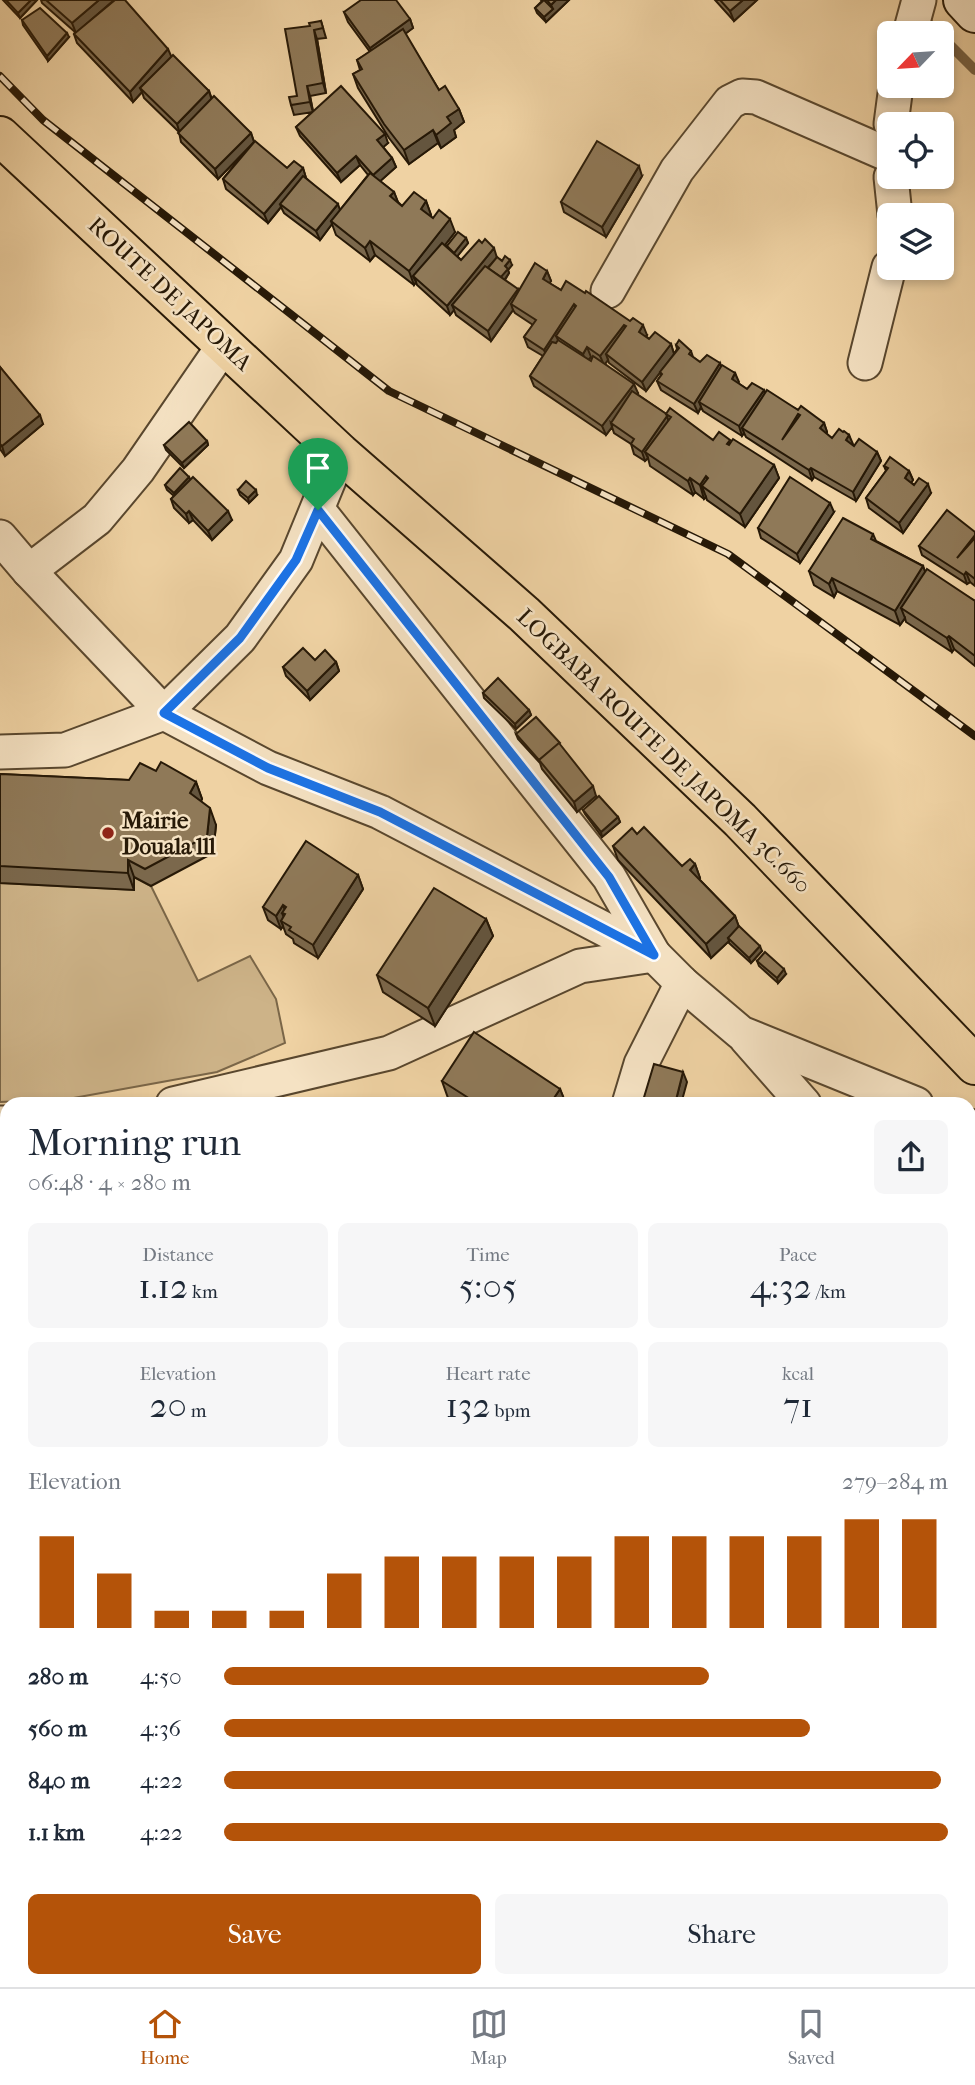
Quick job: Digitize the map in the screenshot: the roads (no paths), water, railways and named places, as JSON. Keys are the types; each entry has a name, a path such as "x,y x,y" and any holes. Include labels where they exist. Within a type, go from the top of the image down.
{"main road":[{"path":"963,0 975,13"},
{"name":"ROUTE DE JAPOMA","path":"0,136 340,453"},
{"name":"LOGBABA ROUTE DE JAPOMA 3C.660","path":"340,453 524,614 740,820 975,1065"}],"street":[{"path":"913,21 919,0"},
{"path":"608,291 677,170 730,102 742,96 755,97 877,149"},
{"path":"865,363 886,280"},
{"path":"29,571 97,519 138,470 224,345"},
{"path":"0,752 65,750 164,713 240,638 296,560 340,453"},
{"path":"318,510 609,877 654,955 682,984 741,1033 798,1097"},
{"path":"0,537 164,713 268,768 380,812 654,955"},
{"path":"203,1097 388,1053 580,966 654,955"},
{"path":"631,1097 641,1063 682,984"},
{"path":"741,1033 899,1097"}],"waterway":[{"path":"921,16 926,21"},
{"path":"954,49 975,70"}],"railway":[{"path":"0,76 43,120 389,391 728,554 975,736"}],"place":[{"name":"Mairie Douala lll","path":"108,833"}]}
